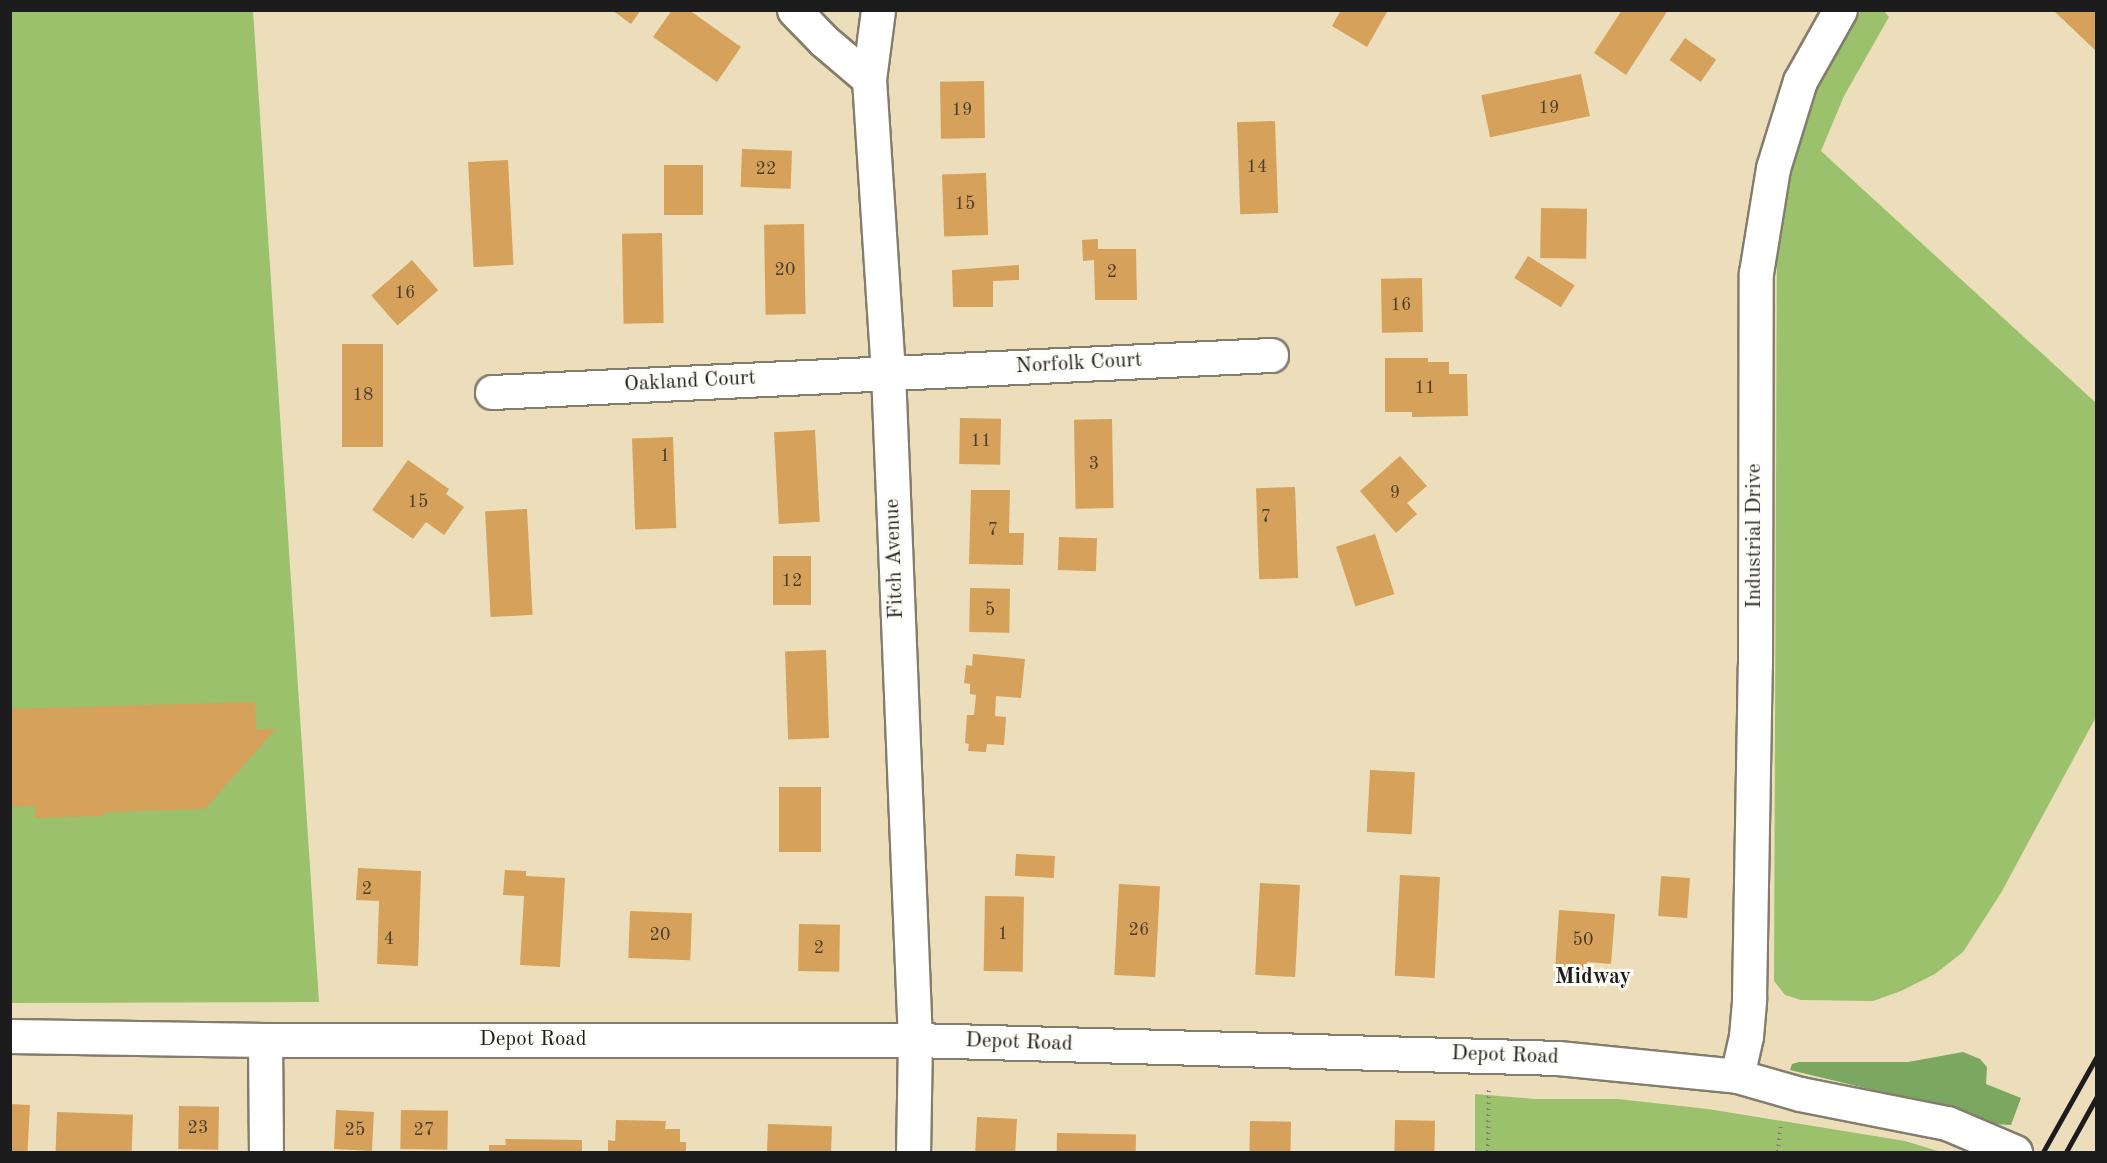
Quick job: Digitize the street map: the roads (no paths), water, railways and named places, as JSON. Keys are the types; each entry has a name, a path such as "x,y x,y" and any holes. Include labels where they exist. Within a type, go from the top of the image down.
{"street":[{"path":"794,10 824,41 869,79"},
{"name":"Fitch Avenue","path":"878,10 869,79 888,372 915,1040 913,1152"},
{"name":"Industrial Drive","path":"1737,1076 1746,1036 1749,998 1755,665 1756,273 1773,168 1800,81 1840,10"},
{"name":"Norfolk Court","path":"888,372 1271,355"},
{"name":"Oakland Court","path":"492,392 888,372"},
{"name":"Depot Road","path":"10,1036 265,1040 915,1040 1558,1058 1737,1076 1800,1094 1947,1123 2014,1152"},
{"path":"265,1040 266,1152"}],"railway":[{"path":"2043,1152 2096,1058"},
{"path":"2066,1152 2096,1098"}],"district":[{"name":"Midway","path":"1593,978"}]}
